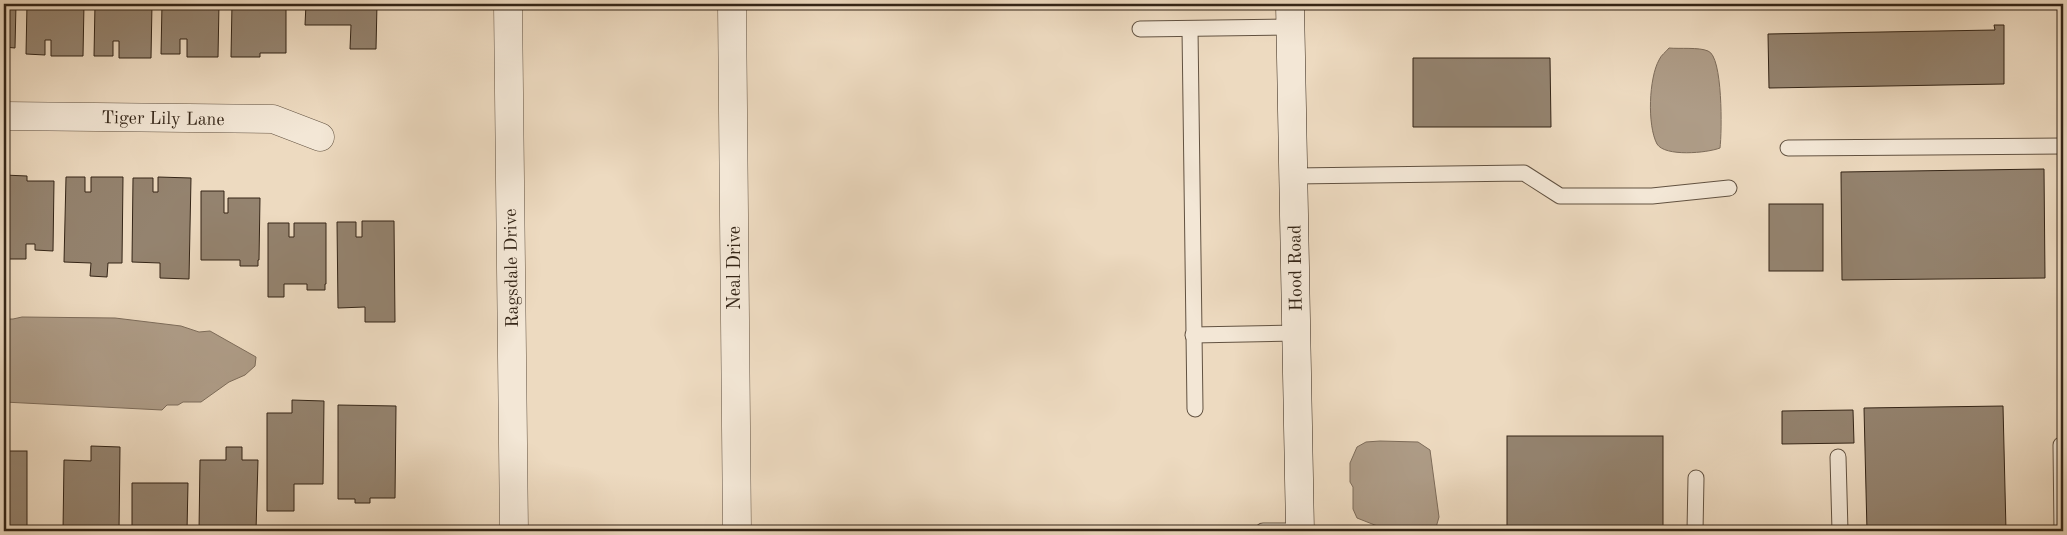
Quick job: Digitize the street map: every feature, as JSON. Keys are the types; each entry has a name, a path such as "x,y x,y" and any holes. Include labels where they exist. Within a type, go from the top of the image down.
{"street":[{"name":"Ragsdale Drive","path":"508,4 514,531"},
{"name":"Neal Drive","path":"732,4 737,531"},
{"name":"Hood Road","path":"1290,15 1300,531"},
{"name":"Tiger Lily Lane","path":"4,116 273,120 320,137"}],"lane":[{"path":"1140,29 1190,29 1290,15"},
{"path":"1190,29 1195,409"},
{"path":"1788,148 2063,146"},
{"path":"1294,176 1524,173 1560,196 1652,196 1729,188"},
{"path":"1193,335 1296,333"},
{"path":"2061,445 2062,531"},
{"path":"1838,457 1840,531"},
{"path":"1694,531 1696,478"},
{"path":"1263,531 1300,531"}],"shaded area":[{"path":"1669,48 1704,50 1713,56 1719,80 1720,148 1687,153 1668,151 1657,144 1652,125 1651,89 1659,60"},
{"path":"22,317 115,318 181,326 199,332 210,331 256,357 255,366 245,375 229,382 201,402 183,402 178,405 167,405 162,410 4,402 4,319"},
{"path":"1366,442 1418,442 1430,450 1439,517 1435,531 1390,531 1357,518 1353,509 1350,463 1357,447"}],"building":[{"path":"4,4 16,4 15,48 4,47"},
{"path":"27,4 84,4 83,56 51,56 51,40 45,40 45,55 26,54"},
{"path":"95,4 152,4 151,58 119,58 119,41 113,41 113,56 94,56"},
{"path":"162,4 219,4 218,57 187,57 187,39 180,39 180,54 161,54"},
{"path":"232,4 286,4 286,53 260,53 260,57 231,57"},
{"path":"306,4 377,4 376,49 350,49 351,25 305,25"},
{"path":"1736,4 1790,4 1790,9 1736,9"},
{"path":"1994,25 2004,25 2004,84 1769,88 1768,34 1995,30"},
{"path":"1413,58 1550,58 1551,127 1413,127"},
{"path":"2044,169 2045,278 1842,280 1841,172"},
{"path":"4,175 27,176 27,181 54,181 53,251 35,250 35,244 26,244 26,259 4,259"},
{"path":"66,177 85,177 85,192 91,192 91,177 123,177 122,263 108,263 107,277 90,276 91,263 64,262"},
{"path":"158,177 191,178 189,279 160,278 160,263 132,262 133,178 153,178 153,192 158,192"},
{"path":"201,191 224,191 224,213 228,213 228,198 260,198 258,266 240,266 240,260 201,260"},
{"path":"1769,204 1823,204 1823,271 1769,271"},
{"path":"362,221 394,221 395,322 365,322 365,307 338,308 337,222 356,222 356,237 362,237"},
{"path":"268,223 289,223 289,237 294,237 294,223 326,223 325,290 307,290 307,284 284,284 284,297 268,297"},
{"path":"292,400 324,401 323,484 294,484 294,511 267,511 267,413 292,413"},
{"path":"338,405 396,406 395,498 370,498 370,503 355,503 355,499 338,499"},
{"path":"2003,406 2006,531 1867,531 1864,408"},
{"path":"1853,410 1854,443 1782,444 1782,411"},
{"path":"1507,436 1663,436 1663,531 1507,531"},
{"path":"91,446 120,447 119,531 63,531 64,460 91,461"},
{"path":"226,447 242,447 242,460 258,460 256,531 199,531 200,460 226,460"},
{"path":"4,451 27,451 27,531 4,531"},
{"path":"132,483 188,483 187,531 132,531"}]}
